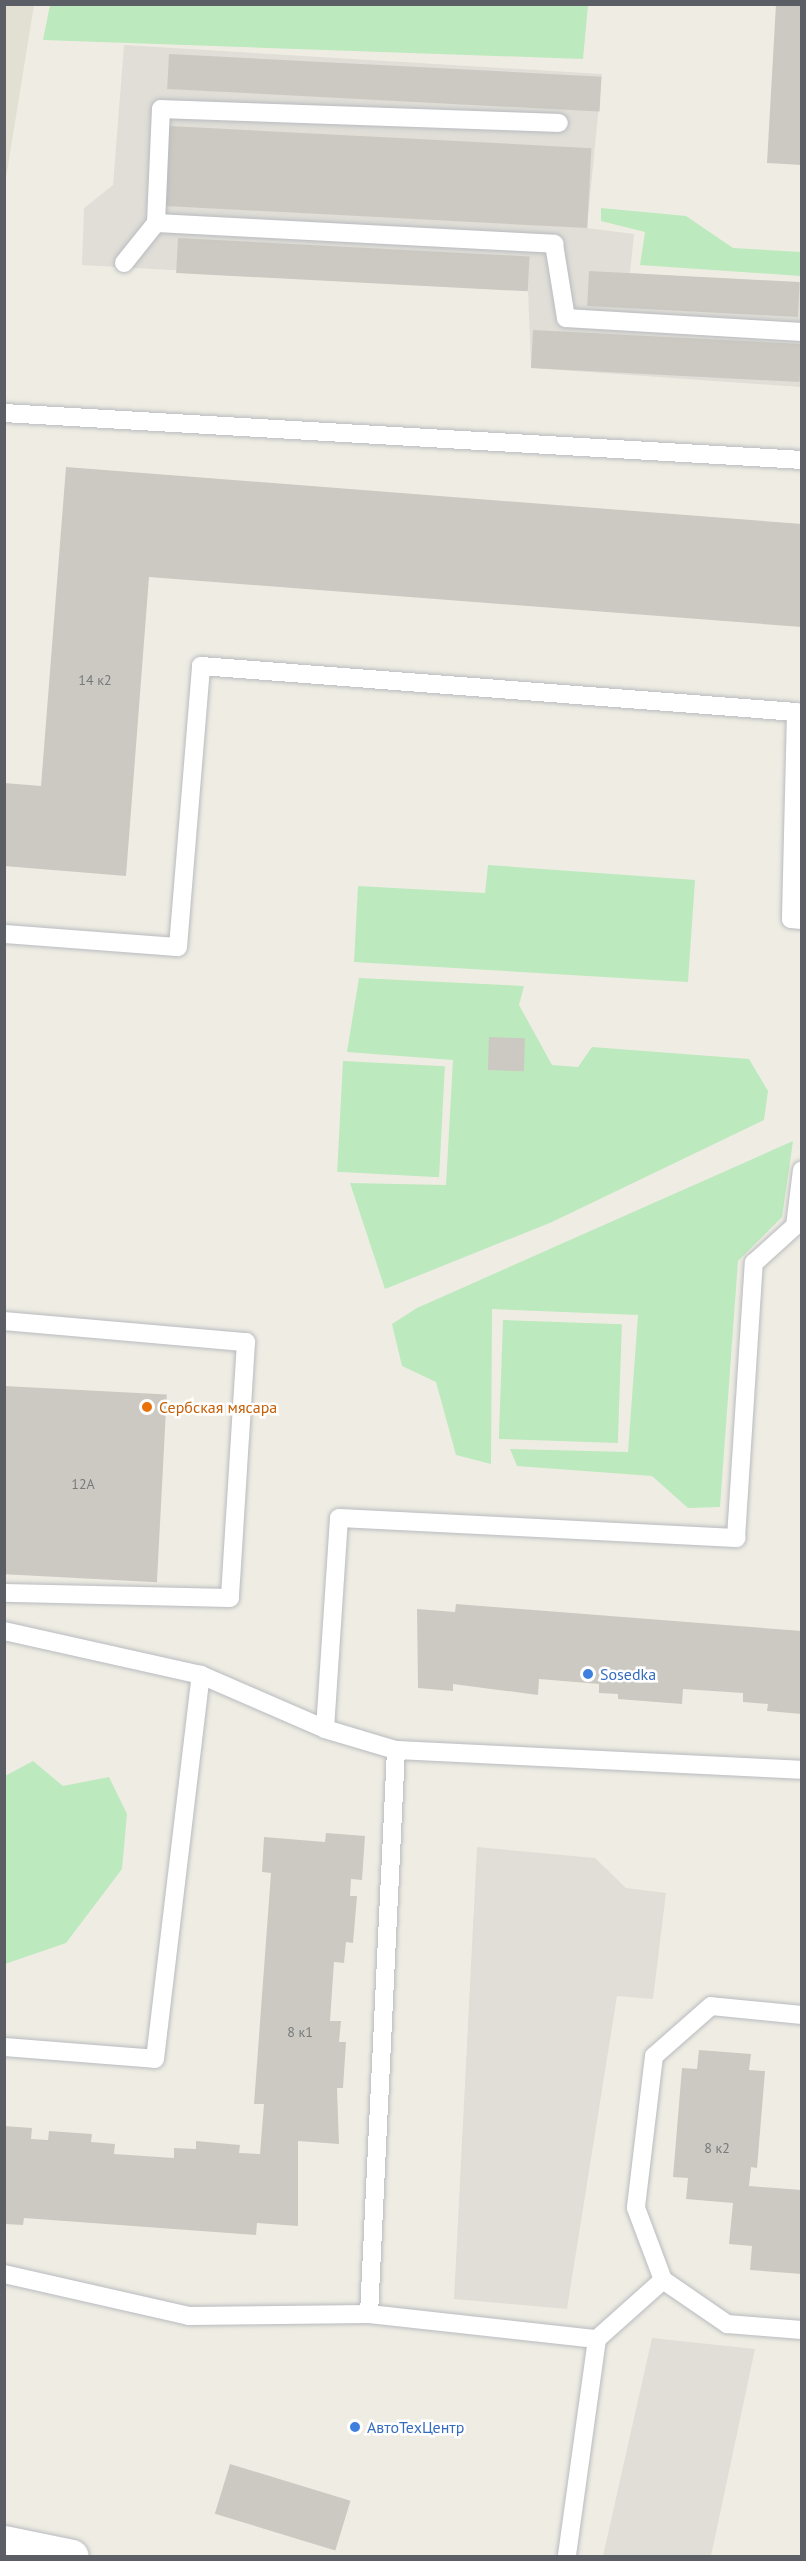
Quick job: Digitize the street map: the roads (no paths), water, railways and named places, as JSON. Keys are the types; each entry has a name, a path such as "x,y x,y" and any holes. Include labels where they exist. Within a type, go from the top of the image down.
{"street":[{"path":"4,2542 72,2556"}],"lane":[{"path":"124,263 156,223 161,108 559,123"},
{"path":"156,223 554,244 566,318 801,332"},
{"path":"4,413 801,460"},
{"path":"4,934 178,947 201,666 796,712 791,919 801,920"},
{"path":"325,1728 339,1518 736,1538 754,1263 795,1226 801,1170"},
{"path":"4,1321 246,1342 230,1598 4,1593"},
{"path":"4,1631 201,1675 325,1728 396,1750 801,1770"},
{"path":"4,2047 155,2059 201,1675"},
{"path":"369,2313 396,1750"},
{"path":"801,2015 711,2006 654,2056 636,2208 663,2280 727,2324 801,2330"},
{"path":"4,2274 189,2316 369,2313 597,2339"},
{"path":"567,2556 597,2339 663,2280"}],"place":[{"name":"Сербская мясара","path":"147,1407"},
{"name":"Sosedka","path":"588,1674"},
{"name":"АвтоТехЦентр","path":"355,2427"}]}
